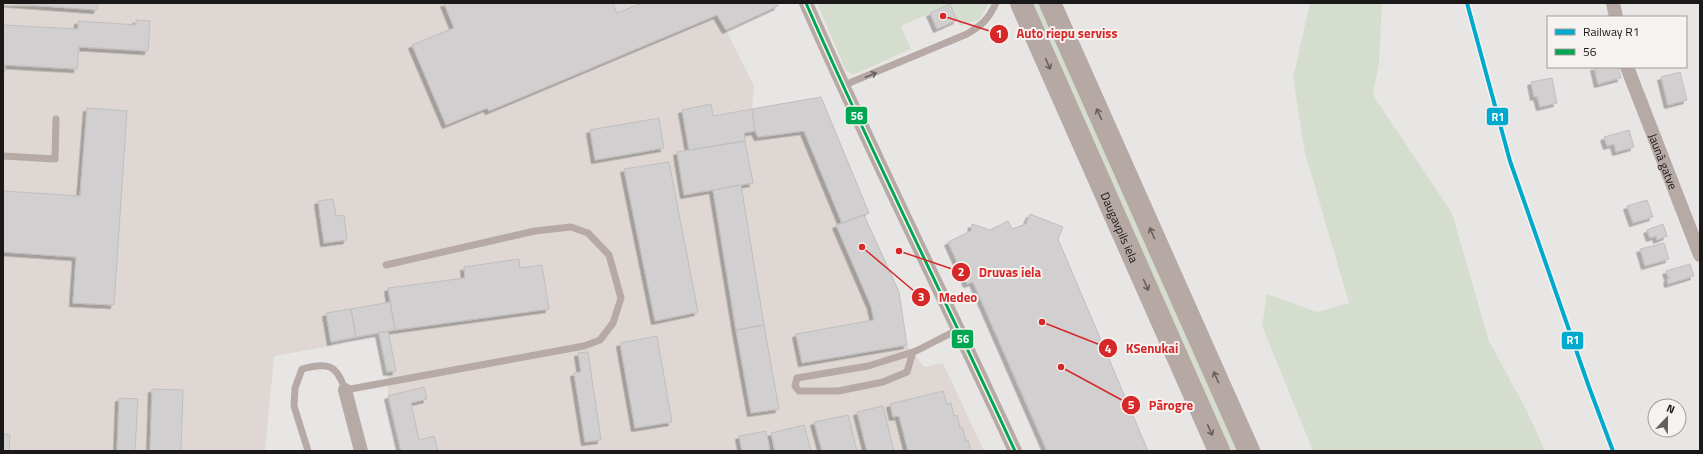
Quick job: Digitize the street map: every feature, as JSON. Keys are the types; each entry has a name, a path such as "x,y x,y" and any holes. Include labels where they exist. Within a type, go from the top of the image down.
{"highway":[{"name":"Daugavpils iela","path":"1020,3 1219,451"},
{"path":"1050,3 1249,451"}],"street":[{"path":"806,3 842,86 894,198 959,329 1015,451"},
{"path":"1612,3 1616,16"},
{"name":"Jaunā gatve","path":"1627,68 1700,255"},
{"path":"345,390 361,451"}],"lane":[{"path":"842,86 967,34 983,24 991,14 996,3"},
{"path":"3,156 55,159 56,119"},
{"path":"308,451 294,406 295,388 302,369 316,365 330,366 341,377 345,390 584,346 600,340 613,323 621,298 609,255 588,232 570,227 535,231 386,265"},
{"path":"913,352 907,372 884,382 838,391 800,391 795,386 797,378 868,366 913,352 959,329"}],"shaded area":[{"path":"3,3 777,3 778,6 726,30 754,86 752,109 821,97 869,213 864,215 899,292 907,345 924,367 943,363 984,451 401,451 388,396 387,372 379,333 331,342 331,346 274,356 265,451 3,451"}],"green space":[{"path":"817,3 989,3 980,19 960,26 950,4 901,26 911,49 853,75 845,69"},
{"path":"1032,3 1040,3 1239,451 1230,451"},
{"path":"1310,3 1382,3 1379,63 1373,95 1452,213 1489,341 1528,413 1545,451 1313,451 1262,326 1267,294 1317,312 1349,303 1305,153 1293,78"}],"building":[{"path":"3,3 98,3 97,10"},
{"path":"444,3 613,3 617,13 642,3 777,3 778,6 726,30 717,15 489,111 487,108 446,125 412,45 454,28"},
{"path":"950,4 957,20 937,29 930,13"},
{"path":"136,20 150,21 148,51 79,47 77,69 5,65 5,72 3,72 3,25 78,29 78,21 136,25"},
{"path":"1594,68 1618,68 1621,78 1598,84"},
{"path":"1680,72 1687,100 1668,105 1661,77"},
{"path":"1552,78 1557,103 1540,107 1537,96 1534,97 1531,82"},
{"path":"821,97 869,213 842,223 804,131 758,137 755,131 752,109"},
{"path":"711,104 713,116 752,109 755,131 744,133 745,141 689,150 682,110"},
{"path":"87,108 127,111 114,305 73,303 76,257 3,252 3,191 80,196"},
{"path":"659,118 664,148 595,160 590,130"},
{"path":"1629,130 1634,147 1616,152 1614,144 1607,146 1604,137"},
{"path":"745,141 753,183 684,195 677,152"},
{"path":"669,162 698,312 655,321 624,169"},
{"path":"741,185 764,325 736,330 713,190"},
{"path":"333,199 336,216 344,215 347,240 324,243 318,201"},
{"path":"1647,200 1653,217 1633,223 1627,206"},
{"path":"1030,214 1063,227 1058,239 1148,451 1047,451 973,282 967,284 948,242 971,231 972,224 990,230 1008,221 1012,229 1026,224"},
{"path":"864,215 899,292 907,345 802,363 796,334 874,320 871,306 836,225"},
{"path":"1663,224 1667,236 1657,240 1656,236 1650,238 1647,230"},
{"path":"1664,243 1669,259 1645,266 1640,249"},
{"path":"519,259 520,268 542,265 549,309 395,330 388,288 465,278 464,267"},
{"path":"1690,264 1694,276 1668,284 1667,279 1669,279 1666,271"},
{"path":"390,302 395,330 356,337 351,309"},
{"path":"351,309 356,337 331,342 326,313"},
{"path":"764,325 779,409 751,413 736,330"},
{"path":"388,331 396,371 387,372 379,333"},
{"path":"657,336 672,422 635,428 620,343"},
{"path":"588,352 601,440 585,442 574,373 581,372 578,353"},
{"path":"424,387 427,399 411,403 419,440 434,436 438,451 401,451 388,396"},
{"path":"152,389 183,390 181,451 150,451"},
{"path":"943,391 947,404 951,403 954,416 957,415 960,428 962,427 971,451 908,451 899,416 893,417 890,404"},
{"path":"119,398 138,399 135,451 117,451"},
{"path":"883,406 894,451 867,451 857,412"},
{"path":"848,415 857,451 822,451 814,422"},
{"path":"804,425 811,451 775,451 771,433"},
{"path":"766,431 770,451 742,451 739,436"},
{"path":"3,434 10,435 9,451 3,451"}],"rail line":[{"name":"R1","path":"1467,3 1510,161 1613,451"}],"transit line":[{"name":"56","path":"806,3 857,116 1015,451"}],"place":[{"name":"Auto riepu serviss","path":"943,16"},
{"name":"Medeo","path":"862,247"},
{"name":"Druvas iela","path":"899,251"},
{"name":"KSenukai","path":"1042,322"},
{"name":"Pārogre","path":"1061,367"}]}
